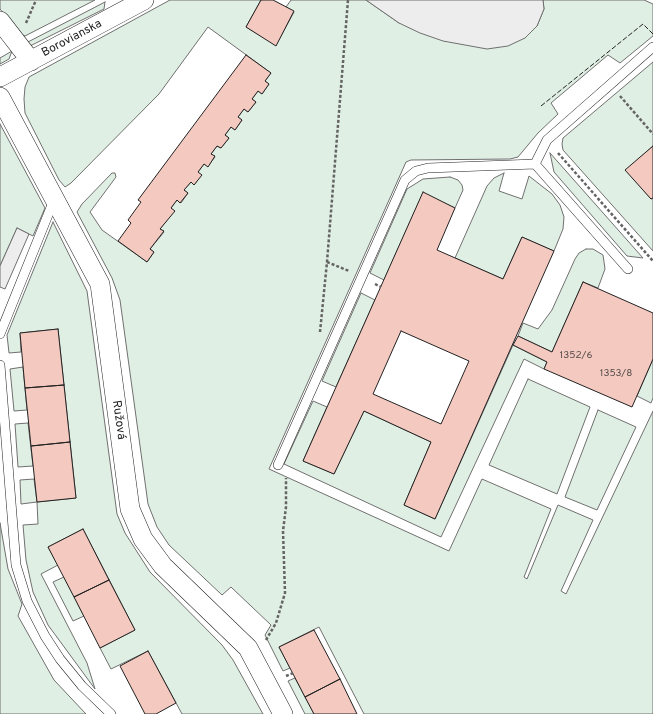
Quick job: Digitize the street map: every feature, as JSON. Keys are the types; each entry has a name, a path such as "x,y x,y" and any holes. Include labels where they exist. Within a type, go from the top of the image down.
{"street":[{"name":"Borovianska","path":"0,77 31,61 132,3"},
{"path":"0,21 31,61"},
{"name":"Ružová","path":"0,97 100,284 132,515 144,539 163,566 248,648 283,714"}],"lane":[{"path":"535,164 547,140 609,84 653,47"},
{"path":"278,464 406,180 416,171 428,168 535,164"},
{"path":"535,164 628,270"},
{"path":"0,334 55,199"},
{"path":"0,365 16,565 27,601 45,636 60,659 82,686 111,714"}],"path":[{"path":"326,356 318,351 328,254 348,0"},
{"path":"609,84 653,134"},
{"path":"547,140 653,261"},
{"path":"264,642 276,623 285,594 283,532 286,507 286,478 284,471 278,464"},
{"path":"283,677 292,673"}],"green space":[{"path":"0,0 95,0 25,36 21,34 0,9"},
{"path":"170,0 261,0 246,27 276,45 294,12 286,7 291,0 366,0 399,23 525,38 537,26 544,9 543,0 644,0 653,4 653,36 620,63 608,55 551,103 558,114 538,133 518,157 510,159 411,160 406,162 269,469 449,551 482,479 551,509 524,577 527,579 558,505 593,520 561,591 566,594 653,411 653,714 364,714 319,627 279,647 290,668 283,671 265,635 271,625 231,587 222,595 169,545 157,527 148,504 120,300 112,278 77,212 82,204 112,173 115,173 116,177 90,212 102,230 147,262 154,252 150,249 164,232 160,229 174,211 171,208 177,200 181,203 188,193 184,190 191,182 194,185 201,175 198,172 204,164 208,166 215,157 211,154 217,146 221,148 229,138 225,135 231,127 235,130 242,120 238,117 244,109 248,112 256,102 252,99 258,91 262,94 269,84 265,81 271,73 208,27 159,94 71,183 65,187 59,180 25,113 24,99 25,87 29,77"},
{"path":"105,2 104,9 30,46 26,43"},
{"path":"12,51 9,59 0,64 0,58"},
{"path":"653,62 653,146 626,170 651,199 653,198 653,251 563,150 562,144 563,138"},
{"path":"0,124 45,208 33,236 17,228 0,266"},
{"path":"550,153 643,258 627,256 554,172"},
{"path":"504,173 499,191 522,199 529,176 552,194 560,205 564,217 563,229 554,251 522,237 503,279 455,258 487,186 494,178"},
{"path":"450,177 458,180 462,185 463,190 455,208 423,193 384,280 370,273 407,189 423,179"},
{"path":"53,222 87,291 117,514 125,533 150,572 222,645 233,660 263,714 182,714 148,651 111,669 100,648 135,630 83,529 48,547 58,565 41,574 87,663 95,689 48,625 33,592 26,560 23,525 38,524 37,502 76,498 58,329 20,333 21,352 9,353 7,335"},
{"path":"586,249 593,249 603,255 605,269 598,288 583,282 552,352 518,336 523,323 538,329 552,310 575,259 579,253"},
{"path":"361,293 375,300 336,387 322,381"},
{"path":"513,345 547,362 544,369 524,359 441,537 284,464 313,401 327,407 303,461 334,474 364,411 431,442 404,505 435,519"},
{"path":"653,359 653,398 651,403 637,396"},
{"path":"23,367 27,410 14,411 10,369"},
{"path":"528,379 590,407 557,494 489,465"},
{"path":"598,410 636,427 597,510 565,497"},
{"path":"28,423 33,466 18,467 15,424"},
{"path":"34,479 37,502 21,504 20,480"},
{"path":"0,523 8,569 22,604 18,616 54,680 86,714 0,714"},
{"path":"64,577 84,616 73,621 53,582"},
{"path":"295,678 314,714 305,714 288,681"}],"shaded area":[{"path":"366,0 543,0 544,9 537,26 525,38 508,46 487,49 443,41 420,33 399,23"},
{"path":"17,228 29,234 5,289 0,287 0,266"}],"building":[{"path":"261,0 273,0 294,11 276,46 246,27"},
{"path":"246,55 271,73 265,81 269,84 262,94 258,91 252,99 256,102 248,112 244,109 238,117 242,120 235,130 231,127 225,135 229,138 221,148 217,146 211,154 215,156 208,167 204,164 198,172 202,175 194,185 191,182 184,190 188,193 180,203 177,200 171,208 175,211 160,229 164,231 150,249 154,252 147,262 118,241 131,223 128,220 141,202 138,200"},
{"path":"653,146 653,198 651,199 625,170"},
{"path":"423,192 455,208 437,250 503,279 522,237 554,251 435,519 404,505 431,442 364,411 334,474 303,461","holes":["401,331 469,361 441,424 373,394"]},
{"path":"583,282 653,313 653,359 632,407 544,369 547,362 513,345 518,336 552,352"},
{"path":"58,329 64,385 25,388 20,333"},
{"path":"64,385 70,442 31,446 25,388"},
{"path":"70,442 76,498 37,502 31,446"},
{"path":"83,529 109,580 74,597 48,547"},
{"path":"109,580 135,630 100,648 74,597"},
{"path":"314,630 340,679 305,697 279,647"},
{"path":"148,651 176,703 156,714 145,714 120,666"},
{"path":"340,679 357,714 314,714 305,697"}],"fence":[{"path":"541,106 643,24 653,34"}]}
